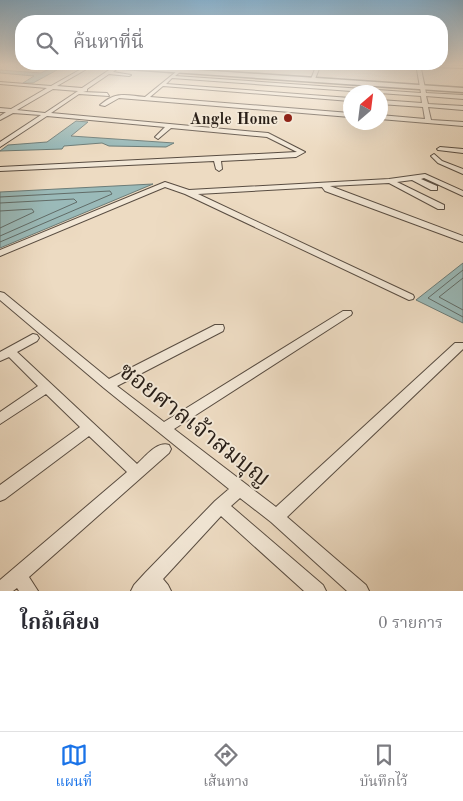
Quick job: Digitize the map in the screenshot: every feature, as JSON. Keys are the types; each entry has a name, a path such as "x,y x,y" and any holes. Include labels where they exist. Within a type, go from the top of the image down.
{"street":[{"path":"0,118 45,92"},
{"path":"0,144 81,92"},
{"path":"86,92 107,95"},
{"path":"146,98 154,92"},
{"path":"244,92 343,99"},
{"path":"422,92 428,121"},
{"path":"435,92 463,97"},
{"path":"102,105 119,96 215,104 248,109 343,115"},
{"path":"388,103 463,108"},
{"path":"211,109 215,104"},
{"path":"56,109 80,111"},
{"path":"0,110 271,135 302,152 296,155 0,169"},
{"path":"388,118 463,124"},
{"path":"158,137 170,125"},
{"path":"440,149 463,150"},
{"path":"86,165 88,155"},
{"path":"434,156 440,162 463,172"},
{"path":"217,159 219,169"},
{"path":"188,192 389,181 425,176 463,194"},
{"path":"414,178 434,188"},
{"path":"389,181 441,207"},
{"path":"0,253 162,184 169,184 409,297"},
{"path":"324,185 328,189 463,239"},
{"name":"ซอยศาลเจ้าสมบุญ","path":"0,295 108,385 276,517 360,591"},
{"path":"164,428 347,313"},
{"path":"108,385 219,328"},
{"path":"33,338 5,354 47,387 137,473"},
{"path":"276,517 459,346"},
{"path":"0,419 47,387"},
{"path":"0,494 89,428"},
{"path":"0,591 164,449"},
{"path":"151,587 220,506 240,489"},
{"path":"220,506 317,591"},
{"path":"18,576 29,591"}],"water":[{"path":"76,121 88,122 71,136 174,143 166,147 109,146 102,143 64,146 62,149 0,151 8,145 47,142"},
{"path":"153,184 0,248 0,192"},
{"path":"463,263 463,323 416,300"}],"place":[{"name":"Angle Home","path":"288,118"}]}
